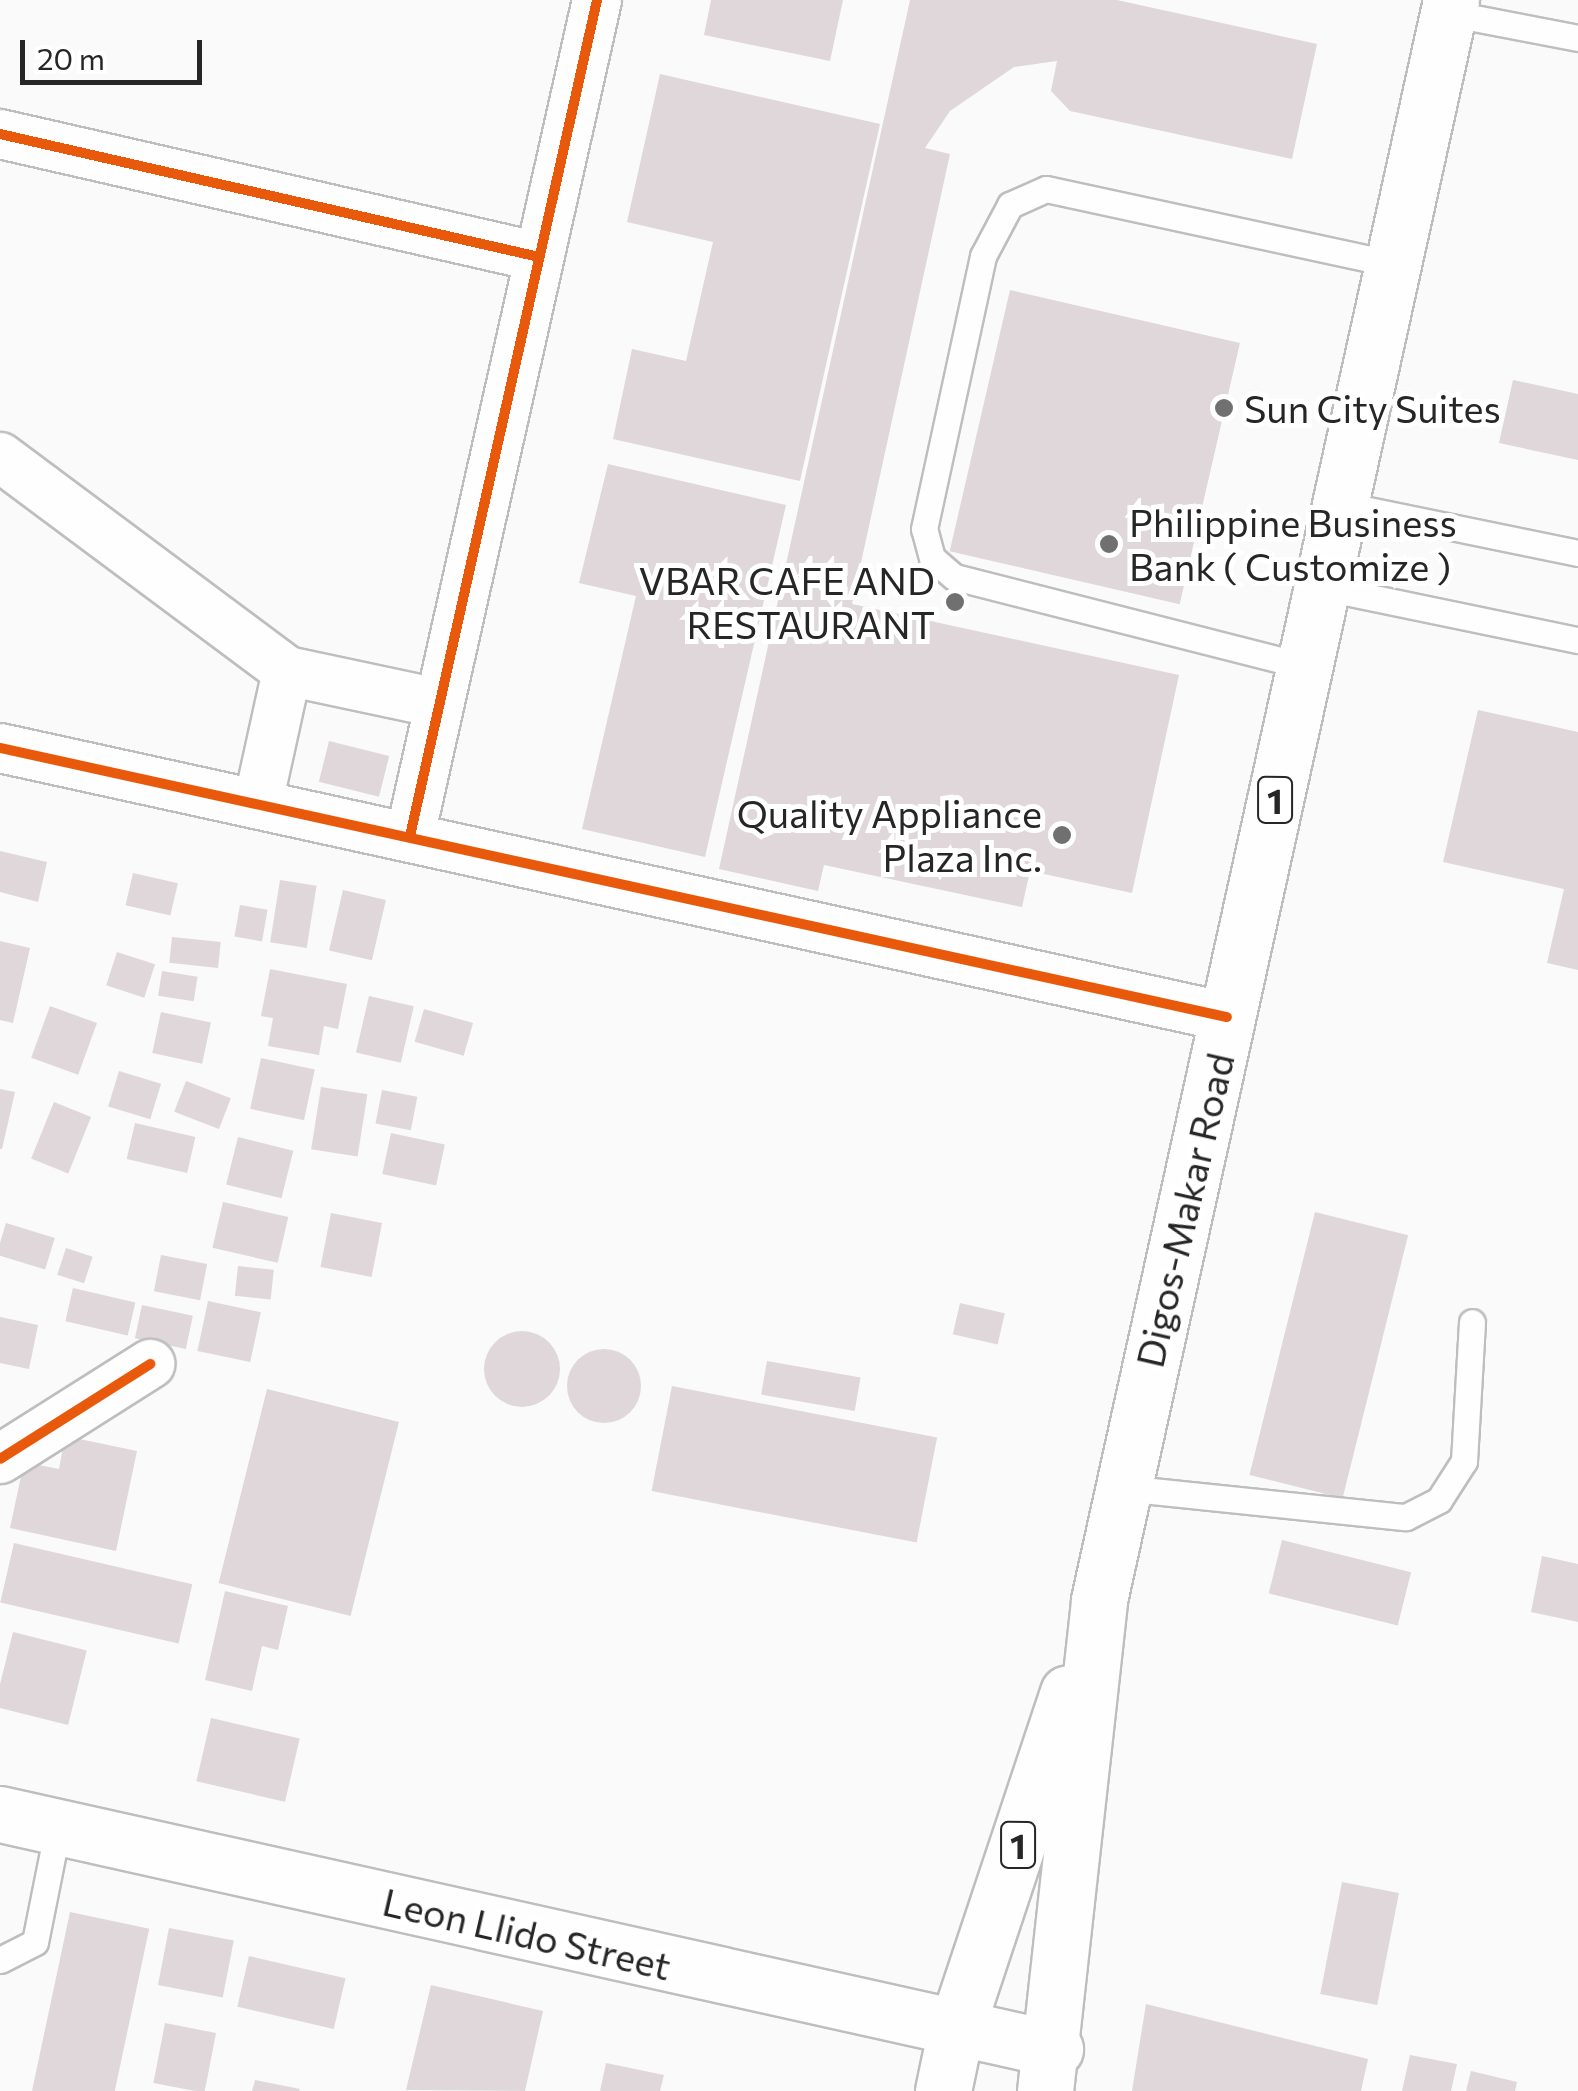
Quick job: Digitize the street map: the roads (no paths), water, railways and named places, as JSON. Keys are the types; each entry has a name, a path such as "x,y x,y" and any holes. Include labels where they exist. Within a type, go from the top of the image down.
{"main road":[{"name":"Digos-Makar Road","path":"1050,2070 1099,1600 1449,7"},
{"name":"Digos-Makar Road","path":"942,2091 956,2029 1099,1600"},
{"name":"Leon Llido Street","path":"0,1814 956,2029 1050,2070"}],"street":[{"path":"410,836 597,0"},
{"path":"0,134 539,256"},
{"path":"0,457 286,671 438,703"},
{"path":"258,803 286,671"},
{"path":"0,748 1227,1017"},
{"path":"0,1459 150,1364"}],"lane":[{"path":"1449,7 1578,38"},
{"path":"1304,666 954,577 932,558 924,528 983,256 1010,205 1046,189 1393,264"},
{"path":"1340,504 1578,552"},
{"path":"1321,587 1578,640"},
{"path":"1123,1488 1406,1517 1439,1500 1464,1461 1472,1322"},
{"path":"0,1960 35,1942 58,1827"}],"place":[{"name":"Sun City Suites","path":"1224,408"},
{"name":"Philippine Business Bank ( Customize )","path":"1109,544"},
{"name":"VBAR CAFE AND RESTAURANT","path":"955,602"},
{"name":"Quality Appliance Plaza Inc.","path":"1062,835"}]}
